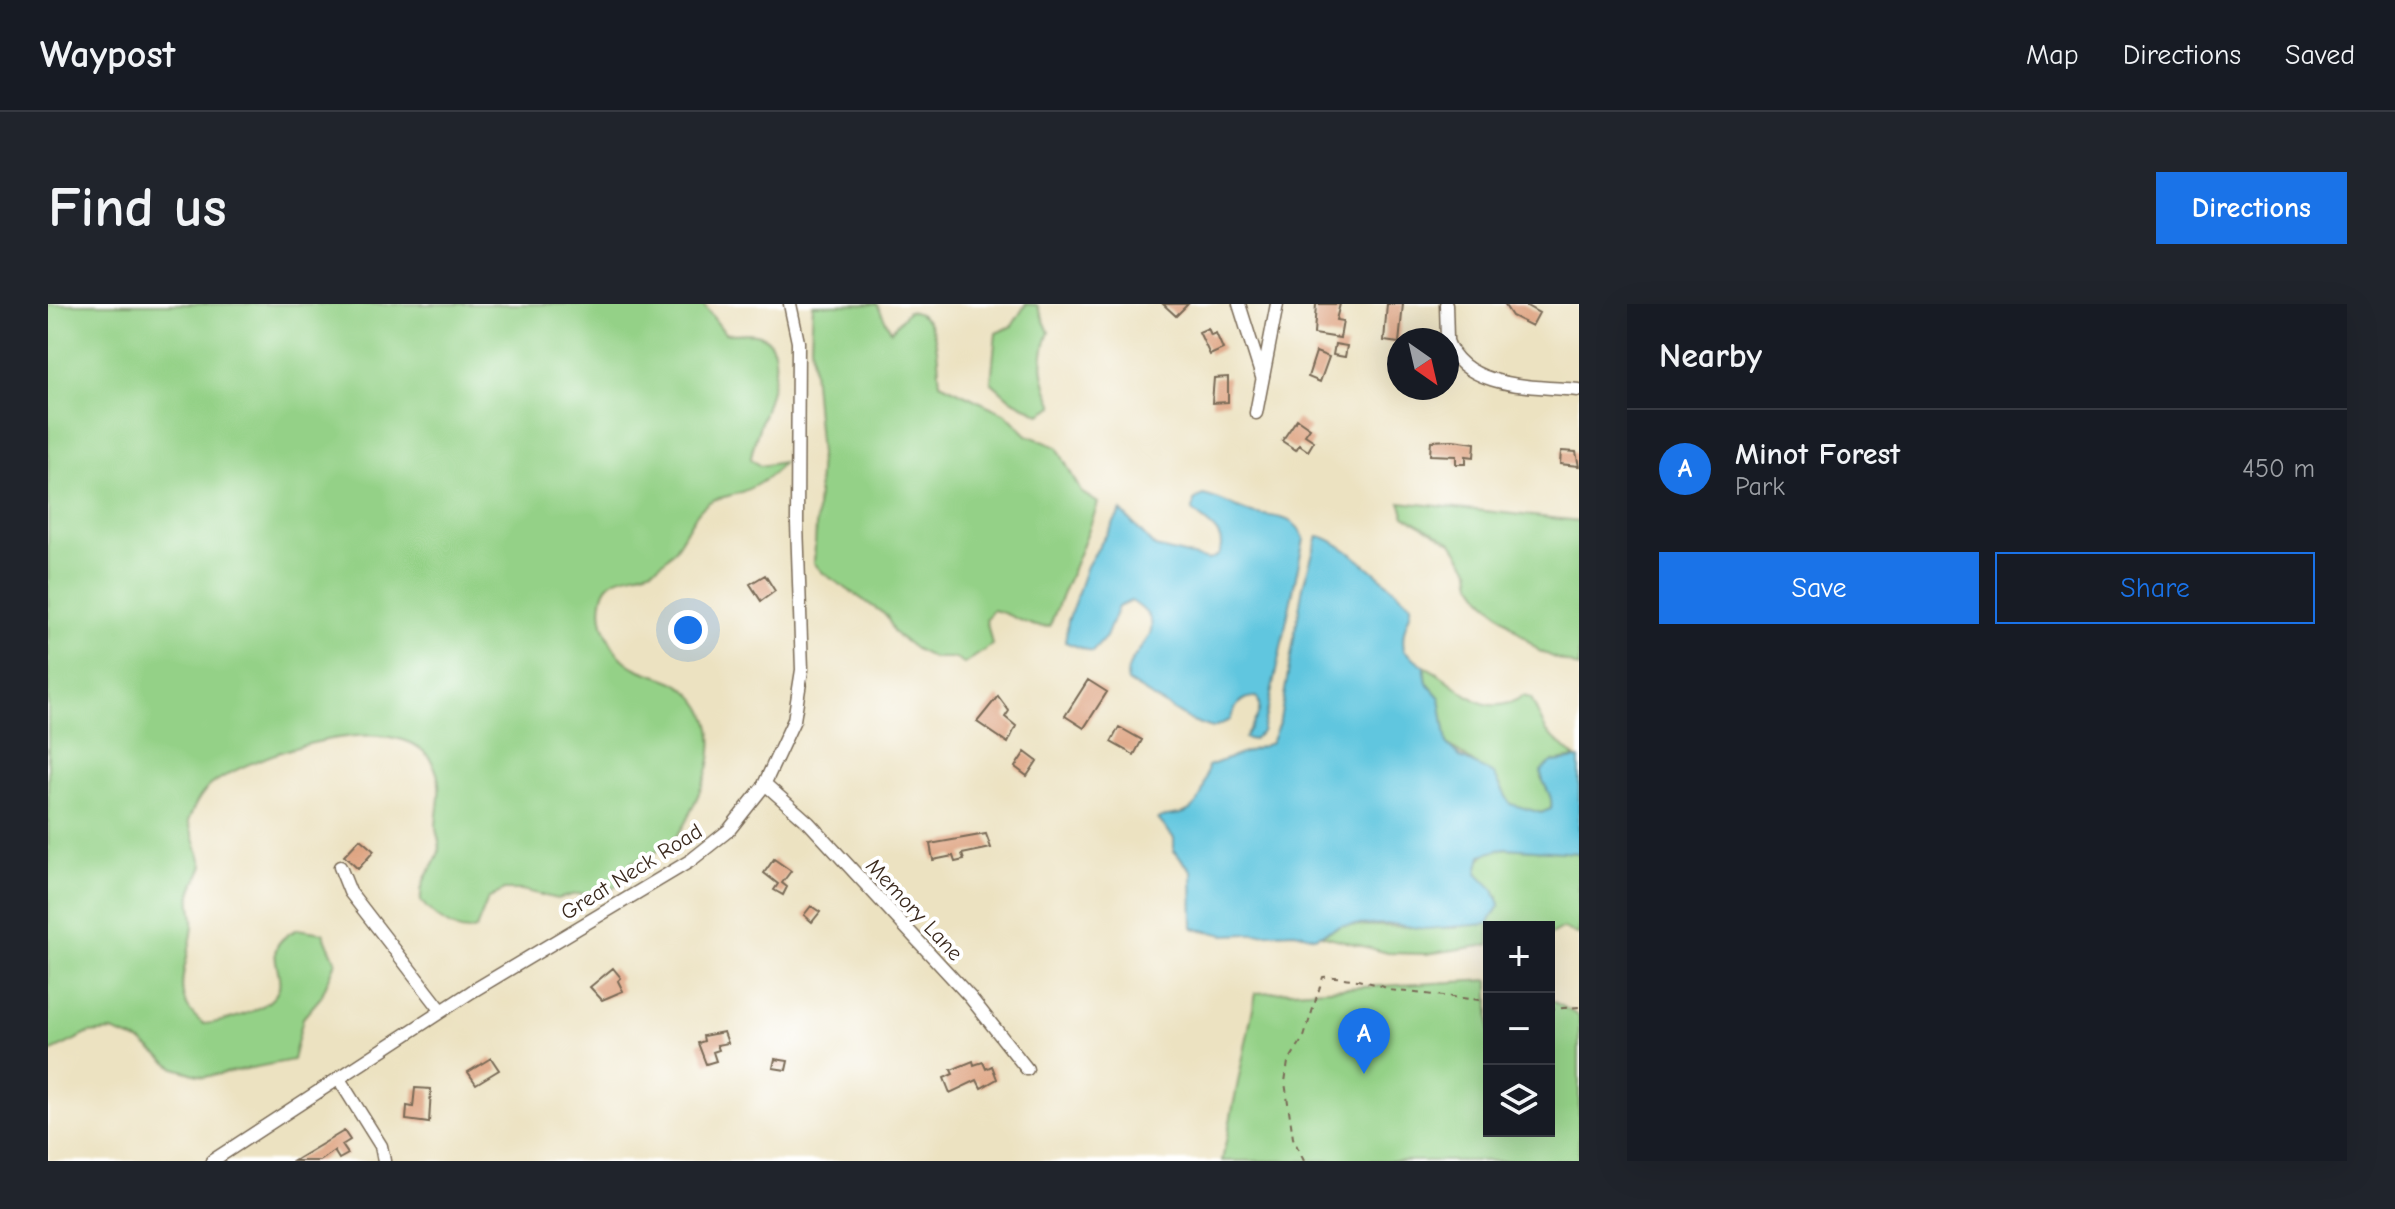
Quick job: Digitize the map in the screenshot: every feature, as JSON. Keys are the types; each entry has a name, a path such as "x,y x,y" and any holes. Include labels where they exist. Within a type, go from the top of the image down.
{"street":[{"name":"Great Neck Road","path":"212,1161 442,1011 690,861 729,830 765,784 794,720 802,670 797,523 798,342 790,304"},
{"path":"1239,304 1263,380"},
{"path":"1256,413 1277,304"},
{"path":"1446,304 1447,328"},
{"path":"1459,359 1489,379 1579,390"},
{"name":"Memory Lane","path":"765,784 809,823 970,997 1027,1069"},
{"path":"340,867 350,892 442,1011"},
{"path":"339,1079 381,1146 384,1161"}],"path":[{"path":"1304,1161 1293,1138 1285,1082 1288,1062 1304,1037 1323,977 1333,975 1357,982 1382,983 1389,990 1483,1000"},
{"path":"1555,1009 1579,1007"}],"green space":[{"path":"48,304 703,304 725,333 762,336 772,345 774,375 751,459 760,466 783,462 766,479 751,488 711,501 696,516 671,554 652,569 616,579 606,588 601,606 604,627 620,655 636,668 681,686 702,708 708,721 711,749 705,779 675,838 658,851 631,863 628,878 606,893 576,894 557,899 522,890 504,890 488,899 476,929 461,930 438,918 421,901 424,879 440,848 436,827 439,786 432,762 415,745 389,737 358,736 324,740 290,749 230,773 211,785 190,816 188,821 203,865 191,894 193,925 182,990 192,1013 204,1024 247,1013 268,1002 279,987 275,957 279,943 285,936 297,929 323,933 336,962 321,997 303,1018 293,1060 204,1077 175,1068 141,1042 112,1031 89,1033 48,1053"},
{"path":"877,304 891,331 908,311 926,320 935,340 940,383 1006,414 1027,435 1057,447 1081,492 1098,503 1050,626 1036,626 993,610 986,619 992,645 964,664 955,658 933,658 915,649 893,632 887,616 823,573 814,563 820,454 811,344 813,305"},
{"path":"1026,304 1037,305 1049,332 1042,369 1054,406 1040,414 1009,398 991,382 996,333 1012,326"},
{"path":"1400,502 1579,521 1579,668 1539,651 1518,632 1482,597 1472,583 1470,570 1452,543 1405,516"},
{"path":"1424,666 1483,703 1495,705 1523,696 1531,698 1546,731 1576,758 1552,762 1541,778 1552,793 1551,809 1541,813 1510,804 1498,781 1447,744 1440,698 1427,683"},
{"path":"1505,848 1579,853 1579,935 1563,928 1555,933 1555,921 1483,921 1483,946 1426,954 1388,953 1321,935 1342,925 1457,928 1498,897 1477,873 1477,863 1488,850"},
{"path":"1483,980 1483,1137 1555,1137 1555,1002 1579,1016 1579,1161 1222,1161 1256,993"}],"water":[{"path":"1203,495 1245,511 1287,520 1300,530 1304,539 1262,732 1252,740 1244,738 1258,714 1257,697 1243,700 1230,720 1212,728 1190,720 1128,682 1132,661 1151,632 1151,622 1145,612 1131,601 1118,607 1106,637 1092,652 1065,642 1068,621 1087,566 1121,511 1155,547 1209,560 1219,555 1218,534 1193,511 1194,501"},
{"path":"1318,536 1352,554 1411,604 1404,634 1404,650 1424,666 1427,683 1440,698 1447,744 1461,758 1494,774 1510,804 1541,813 1551,809 1551,798 1541,771 1552,762 1579,759 1579,853 1505,848 1481,855 1477,873 1494,890 1500,904 1490,921 1483,921 1483,924 1425,929 1393,924 1342,925 1315,937 1295,932 1225,935 1193,928 1192,871 1174,851 1174,838 1158,819 1184,813 1195,805 1202,793 1208,766 1271,743 1280,720 1303,586"}],"building":[{"path":"1163,304 1188,304 1176,316"},
{"path":"1316,304 1340,304 1336,320 1343,321 1340,338 1314,334"},
{"path":"1387,304 1403,304 1401,328 1387,328 1387,341 1384,341"},
{"path":"1504,304 1523,304 1539,313 1532,326 1512,316"},
{"path":"1208,328 1211,335 1216,333 1223,349 1210,355 1199,332"},
{"path":"1335,344 1347,346 1345,357 1333,355"},
{"path":"1316,352 1329,357 1320,382 1308,377"},
{"path":"1228,377 1228,402 1212,403 1214,378"},
{"path":"1297,419 1310,428 1305,435 1314,441 1308,451 1299,445 1296,450 1282,441"},
{"path":"1431,441 1475,443 1474,457 1466,456 1466,464 1456,464 1456,456 1430,455"},
{"path":"1561,451 1576,452 1579,466 1560,464"},
{"path":"765,575 775,591 761,601 750,584"},
{"path":"1088,680 1107,692 1084,728 1065,716"},
{"path":"998,696 1009,711 1005,717 1016,726 1008,743 977,722"},
{"path":"1119,727 1142,740 1134,755 1111,742"},
{"path":"1025,752 1037,761 1027,776 1015,767"},
{"path":"986,834 991,848 962,854 964,860 955,862 953,856 933,860 930,844"},
{"path":"360,839 374,851 358,869 344,856"},
{"path":"774,859 791,871 782,883 787,887 783,895 774,890 778,884 764,873"},
{"path":"811,906 820,912 812,922 804,915"},
{"path":"613,968 621,978 618,981 623,991 602,1000 590,987"},
{"path":"724,1032 728,1043 717,1045 719,1050 713,1052 716,1061 706,1064 698,1043 704,1041 703,1036"},
{"path":"491,1058 499,1070 476,1084 468,1072"},
{"path":"775,1059 788,1061 786,1070 773,1068"},
{"path":"973,1061 974,1065 983,1062 986,1069 992,1066 997,1079 981,1088 977,1080 950,1093 944,1078 953,1074 951,1070"},
{"path":"415,1088 431,1089 429,1123 406,1120 407,1106 413,1107"},
{"path":"344,1131 350,1140 342,1145 348,1154 339,1159 334,1151 320,1161 294,1161"}],"place":[{"name":"Minot Forest","path":"1364,1074"}]}
